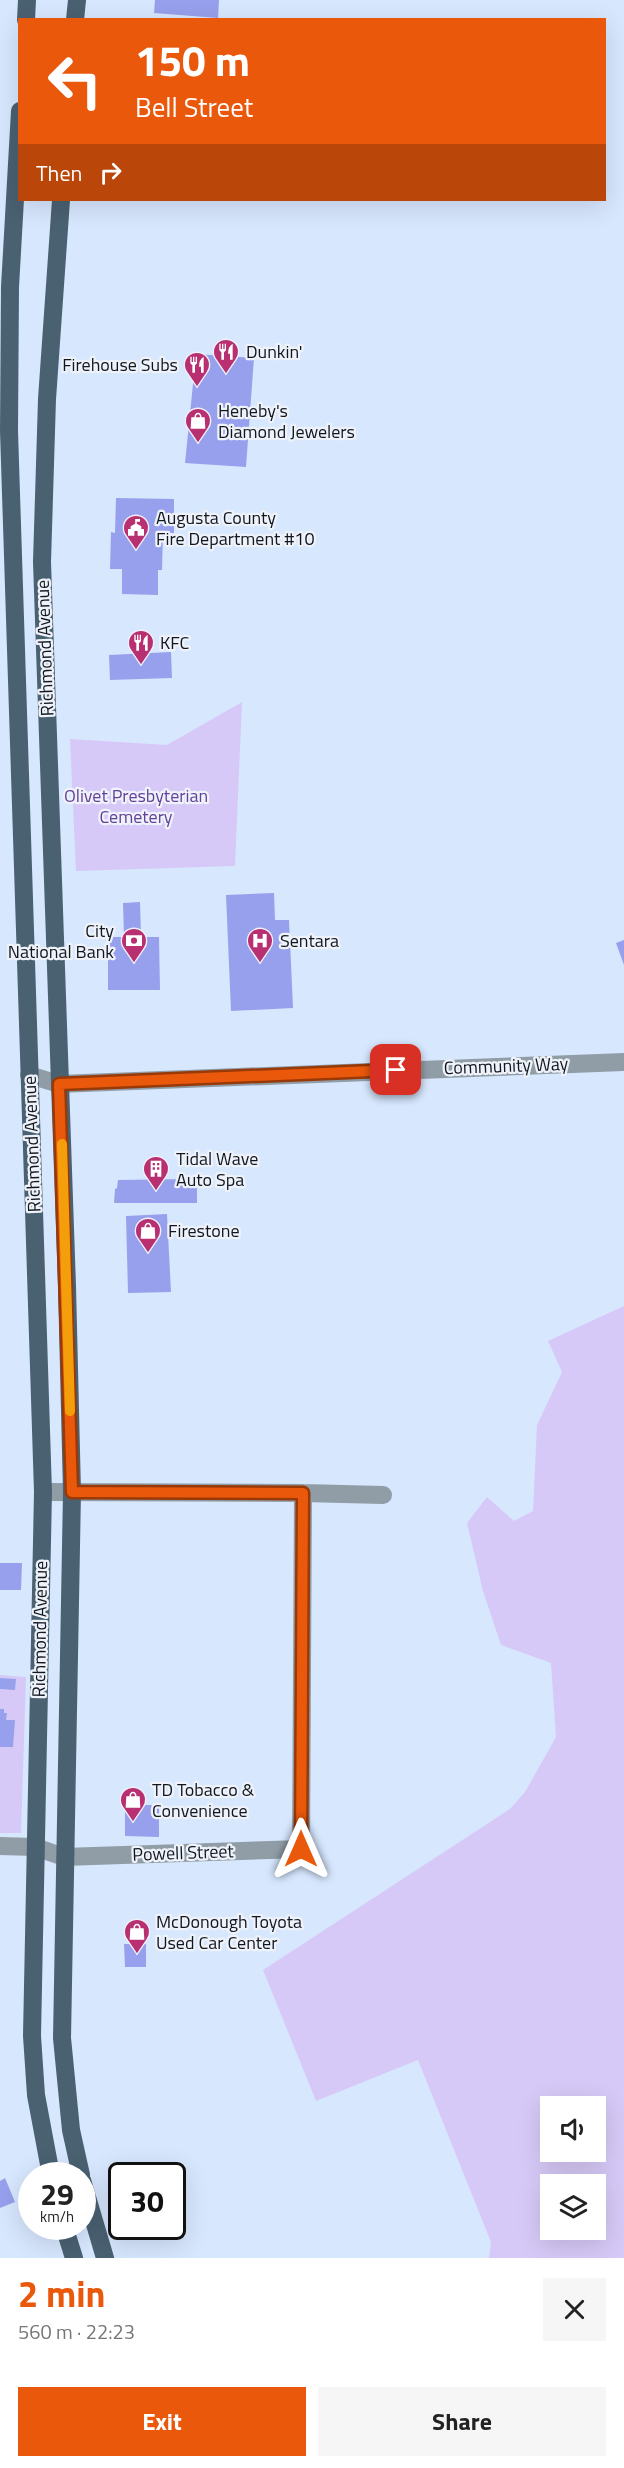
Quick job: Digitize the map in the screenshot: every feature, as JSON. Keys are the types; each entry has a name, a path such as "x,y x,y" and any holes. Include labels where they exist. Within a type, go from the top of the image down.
{"main road":[{"path":"26,18 27,0"},
{"path":"75,18 77,0"},
{"name":"Richmond Avenue","path":"18,146 10,286 9,422 43,1492 34,1847 32,2036 36,2095 49,2162"},
{"name":"Richmond Avenue","path":"61,201 47,399 42,562 72,1492 62,2038 71,2130 78,2162"},
{"path":"96,2227 105,2258"},
{"path":"68,2240 74,2258"}],"street":[{"name":"Community Way","path":"29,1075 59,1084 624,1062"},
{"path":"43,1492 383,1495"},
{"name":"Powell Street","path":"64,1857 301,1849 303,1493"},
{"path":"0,1846 34,1847 64,1857"}],"green space":[{"name":"Olivet Presbyterian Cemetery","path":"242,702 235,866 76,871 70,739 167,745"},
{"path":"624,1306 624,2258 489,2258 491,2242 418,2060 316,2101 263,1970 510,1809 525,1792 556,1737 551,1663 501,1645 483,1591 467,1523 487,1497 514,1521 533,1511 537,1425 562,1372 548,1341"},
{"path":"0,1675 26,1677 21,1833 0,1833"}],"building":[{"path":"155,0 219,0 218,18 154,13"},
{"path":"196,354 254,358 246,467 185,463"},
{"name":"Augusta County Fire Department #10","path":"116,498 174,499 174,533 163,533 162,570 158,570 158,595 122,594 122,569 110,569 111,532 115,533"},
{"name":"KFC","path":"171,652 172,678 110,680 109,655"},
{"name":"Sentara","path":"274,893 275,920 289,920 293,1008 231,1011 226,895"},
{"name":"City National Bank","path":"140,902 141,937 159,937 160,990 108,990 108,937 124,937 123,903"},
{"path":"624,940 624,965 616,943"},
{"name":"Tidal Wave Auto Spa","path":"192,1179 193,1187 197,1188 197,1203 114,1203 118,1180"},
{"name":"Firestone","path":"167,1214 171,1292 128,1293 126,1216"},
{"path":"0,1563 22,1563 21,1590 0,1590"},
{"path":"0,1678 16,1679 15,1690 0,1689"},
{"path":"0,1709 4,1709 4,1713 7,1713 6,1720 15,1720 13,1747 0,1747"},
{"path":"125,1805 159,1805 159,1837 125,1836"},
{"path":"124,1944 146,1944 146,1967 125,1967"},
{"path":"5,2178 15,2202 0,2208 0,2181"}],"slow traffic":[{"path":"62,1144 70,1411"}],"place":[{"name":"Dunkin'","path":"226,375"},
{"name":"Firehouse Subs","path":"197,388"},
{"name":"Heneby's Diamond Jewelers","path":"198,444"},
{"name":"Augusta County Fire Department #10","path":"136,551"},
{"name":"KFC","path":"141,666"},
{"name":"City National Bank","path":"134,964"},
{"name":"Sentara","path":"260,964"},
{"name":"Tidal Wave Auto Spa","path":"156,1192"},
{"name":"Firestone","path":"148,1254"},
{"name":"TD Tobacco & Convenience","path":"133,1823"},
{"name":"McDonough Toyota Used Car Center","path":"137,1955"}],"route":[{"path":"301,1849 303,1493 72,1492 59,1084 396,1070"}]}
